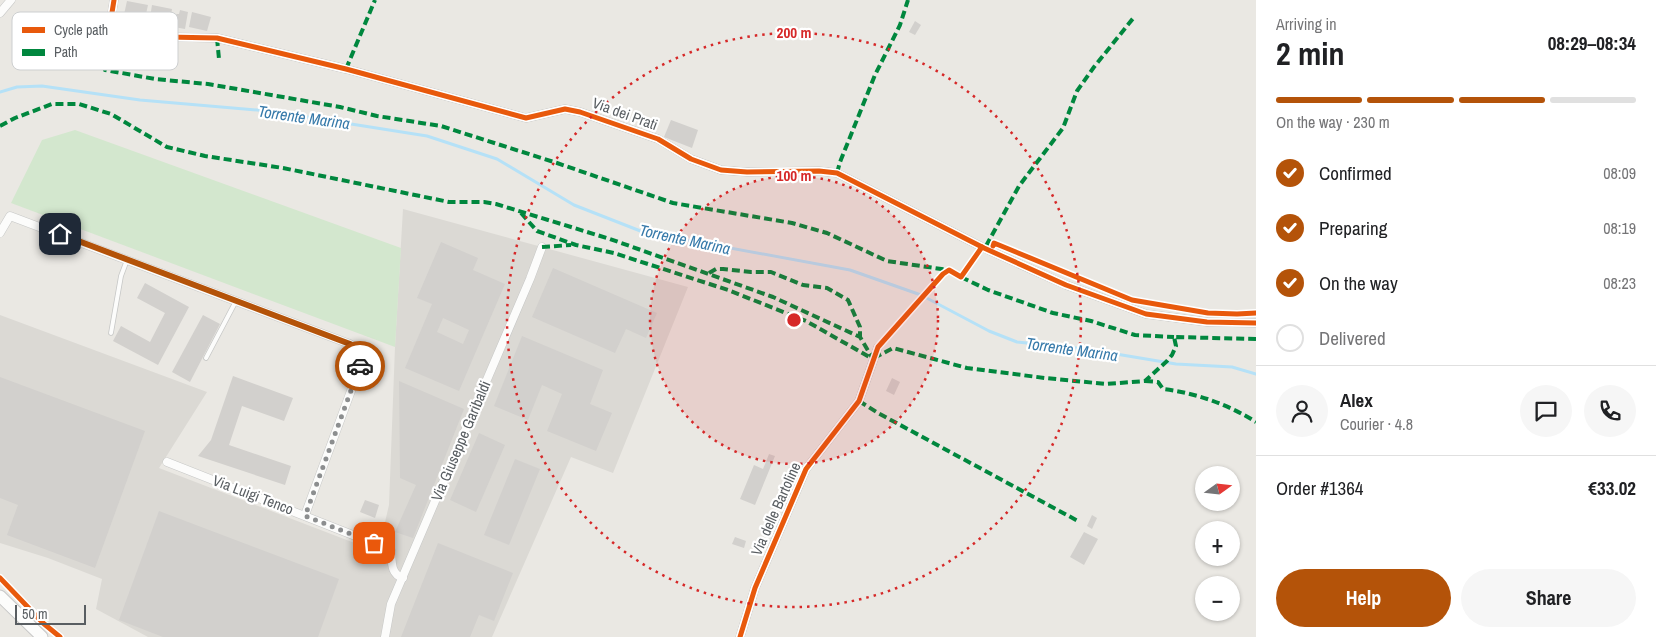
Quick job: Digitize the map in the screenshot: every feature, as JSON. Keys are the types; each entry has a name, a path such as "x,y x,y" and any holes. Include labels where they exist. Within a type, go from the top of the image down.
{"main road":[{"path":"0,596 42,637"}],"street":[{"path":"0,13 11,0"},
{"name":"Via dei Prati","path":"178,37 217,38 346,69 526,118 565,109 580,112 658,139 691,159 721,170 747,172 819,171 837,173 990,251 1066,284 1146,314 1207,322 1256,324"},
{"path":"0,233 10,216 350,344 360,351 361,364 305,516"},
{"name":"Via Giuseppe Garibaldi","path":"385,637 391,604 542,247"},
{"name":"Via delle Bartoline","path":"740,637 755,588 806,469 859,401 878,347"},
{"name":"Via Luigi Tenco","path":"167,462 391,550 392,570 394,574 403,578"}],"lane":[{"path":"111,333 121,276 127,260"},
{"path":"206,358 236,301"}],"shaded area":[{"path":"403,209 688,287 613,473 571,457 492,637 148,637 96,609 102,579 48,558 0,543 0,315 207,392 159,468 378,552 389,505"}],"green space":[{"path":"75,130 401,248 395,347 11,203 42,140"}],"building":[{"path":"127,1 148,5 146,12 125,12"},
{"path":"152,5 172,9 172,12 151,12"},
{"path":"180,10 188,12 185,29 178,28"},
{"path":"192,12 211,17 207,31 189,27"},
{"path":"915,21 921,25 915,35 909,32"},
{"path":"671,120 698,130 692,148 664,137"},
{"path":"441,242 478,258 473,270 505,284 459,391 405,368 432,304 417,298","holes":["443,318 469,330 463,344 437,332"]},
{"path":"553,268 657,313 646,338 626,329 615,353 532,317"},
{"path":"145,283 189,307 158,365 113,341 121,326 150,342 165,313 137,298"},
{"path":"203,315 220,324 190,382 172,372"},
{"path":"522,336 603,370 590,404 612,413 596,451 547,431 562,394 542,385 528,420 494,406"},
{"path":"233,376 293,398 284,421 242,406 229,445 291,466 285,485 198,456 211,440"},
{"path":"0,377 145,431 95,568 7,535 18,505 0,498"},
{"path":"892,378 900,382 894,395 886,391"},
{"path":"399,381 464,409 413,538 395,532 416,485 400,478"},
{"path":"479,433 505,445 476,512 450,500"},
{"path":"769,454 775,456 755,505 740,499 754,465 763,469"},
{"path":"515,459 540,469 509,545 484,535"},
{"path":"365,500 379,505 375,518 360,512"},
{"path":"159,511 339,579 318,637 163,637 119,620"},
{"path":"1092,515 1097,518 1092,529 1087,526"},
{"path":"1084,532 1098,539 1084,565 1070,557"},
{"path":"735,537 746,541 744,548 732,544"},
{"path":"438,543 513,573 494,621 479,615 470,637 401,637"}],"waterway":[{"name":"Torrente Marina","path":"0,92 17,87 42,86 140,100 269,111 427,136 497,159 574,205 643,232 850,270 921,295 989,331 1017,342 1086,349 1176,364 1232,367 1256,374"}],"marked path":[{"path":"346,69 375,0"},
{"path":"837,173 875,75 900,25 908,0"},
{"path":"986,246 1019,186 1063,128 1077,91 1135,16"},
{"path":"217,38 219,59"},
{"path":"105,70 155,79 208,84 340,107 377,116 441,126 673,203 792,223 827,233 887,261 948,270"},
{"path":"0,126 15,118 52,104 79,104 111,114 167,147 205,156 283,168 449,202 496,204 610,239 773,297 860,337 873,359"},
{"path":"521,213 537,231 576,245 614,253 728,290 806,321 873,359"},
{"path":"542,247 571,245"},
{"path":"709,273 716,269 771,272 803,285 827,288 848,300 860,327 860,337"},
{"path":"961,277 988,290 1053,313 1091,321 1135,335 1174,337"},
{"path":"874,358 893,348 967,368 1106,384 1145,381 1172,355 1176,346 1174,337 1256,339"},
{"path":"1145,381 1158,382 1163,389 1211,400 1256,422"},
{"path":"859,401 1078,521"}],"cycle path":[{"path":"112,12 114,0"},
{"path":"178,37 217,38 346,69 526,118 565,109 580,112 658,139 691,159 721,170 747,172 819,171 837,173 984,248 1066,285 1146,314 1207,322 1256,323"},
{"path":"993,246 994,243 1132,300 1208,313 1256,313"},
{"path":"740,637 755,588 806,469 859,401 878,347 943,274 949,270 961,277 982,247"},
{"path":"0,578 43,623 60,637"}],"way so far":[{"path":"360,366 305,516 374,543"}],"route":[{"path":"60,234 350,344 360,351 360,366"}]}
